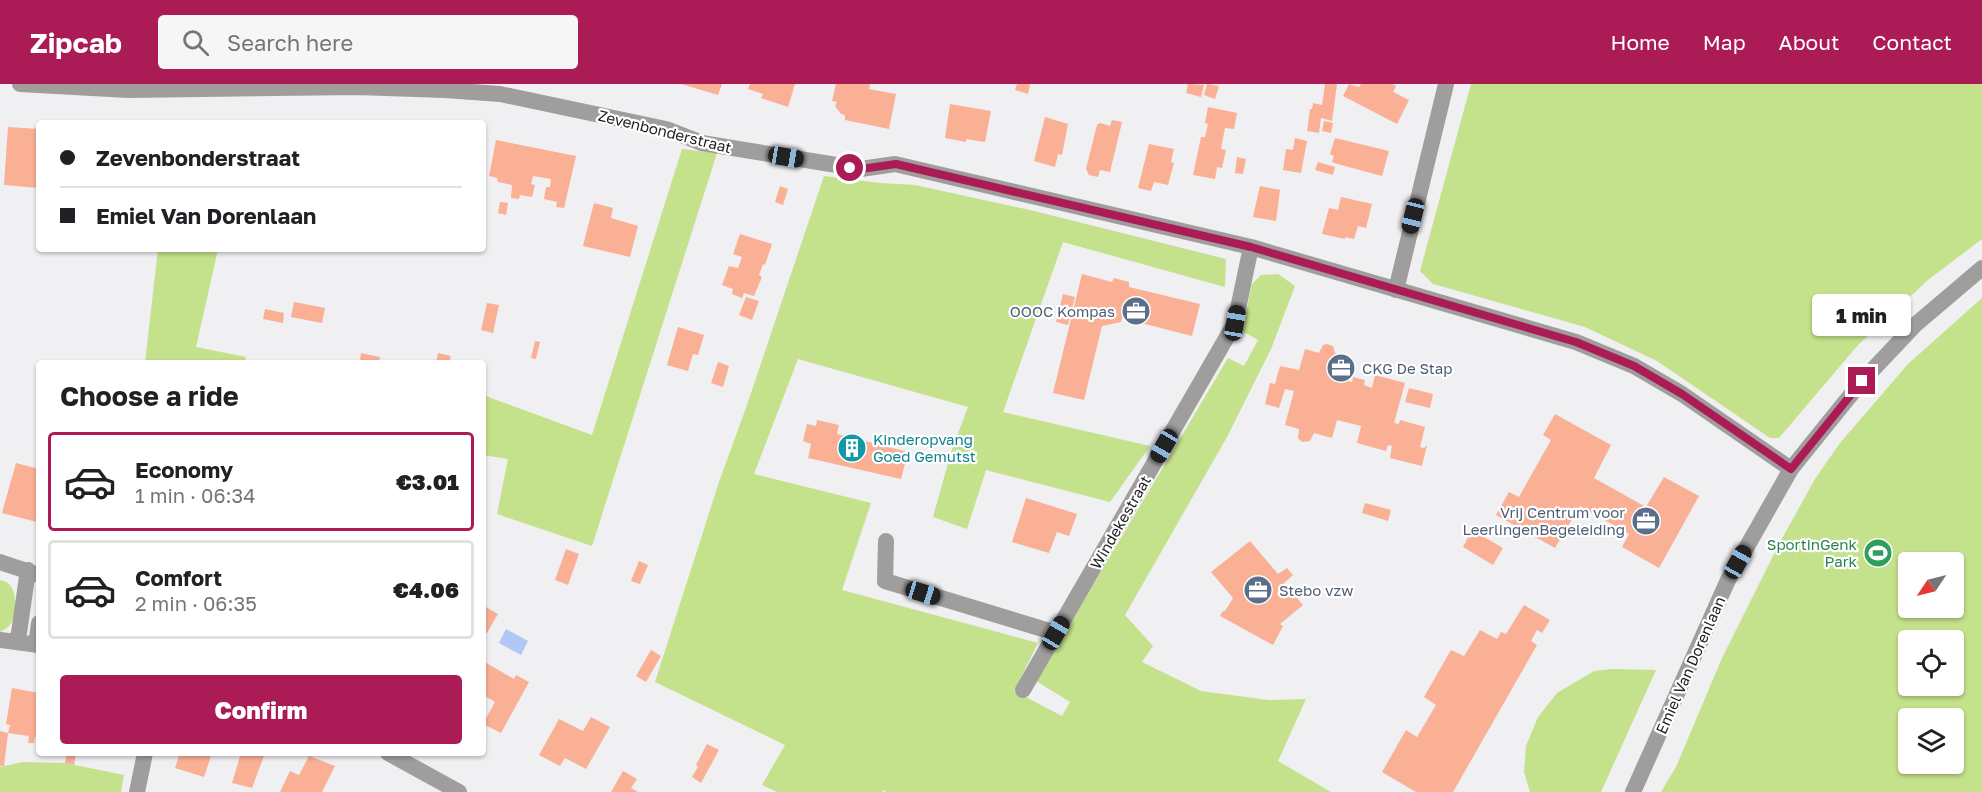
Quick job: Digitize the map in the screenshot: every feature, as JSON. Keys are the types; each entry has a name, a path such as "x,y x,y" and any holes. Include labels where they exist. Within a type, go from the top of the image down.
{"street":[{"name":"Zevenbonderstraat","path":"20,84 128,90 357,87 500,94 666,129 702,142 861,169 896,164 1251,247 1576,342 1634,366 1682,394 1791,469"},
{"path":"1396,290 1446,84"},
{"name":"Windekestraat","path":"1023,690 1235,323 1242,280 1251,247"},
{"name":"Emiel Van Dorenlaan","path":"1633,792 1728,580 1791,469 1862,381 1916,325 1982,268"},
{"path":"886,541 885,581 1056,633"},
{"path":"0,562 33,572 19,633 8,641"},
{"path":"8,641 36,645"},
{"path":"137,792 144,756"},
{"path":"393,756 459,792"}],"green space":[{"path":"1471,84 1982,84 1982,239 1928,280 1858,345 1779,438 1770,438 1657,361 1585,327 1433,284 1420,271"},
{"path":"682,149 717,153 592,546 497,514 508,459 486,455 486,396 592,435"},
{"path":"824,176 915,185 1030,210 1226,259 1225,287 1063,242 1003,412 1150,446 1110,502 986,470 967,529 933,517 952,449 968,407 798,359 754,474 871,503 842,590 1038,643 1014,691 1062,716 1070,702 1036,681 1228,358 1244,366 1258,340 1242,331 1252,284 1261,275 1278,274 1295,286 1271,349 1227,437 1125,615 1153,646 1142,662 1201,691 1268,700 1306,699 1278,761 1331,792 886,792 883,790 882,792 777,792 762,785 785,745 655,682 719,482"},
{"path":"158,252 217,252 196,347 246,357 245,360 145,360"},
{"name":"SportinGenk Park","path":"1982,298 1982,792 1661,792 1676,767 1722,658 1779,544 1815,479 1840,443 1908,364"},
{"path":"0,580 7,582 12,588 15,605 12,622 0,632"},
{"path":"1656,670 1601,792 1530,792 1524,772 1526,746 1538,717 1557,693 1594,671"},
{"path":"23,762 65,763 124,775 121,792 0,792 0,767"}],"water":[{"path":"506,629 528,641 521,655 499,643"}],"building":[{"path":"681,84 722,84 718,95"},
{"path":"750,84 795,84 788,107 761,98 763,94 748,89"},
{"path":"836,84 870,84 869,89 896,94 889,129 845,120 845,115 841,114 835,106 837,102 832,101"},
{"path":"1017,84 1030,84 1028,94 1015,90"},
{"path":"1188,84 1204,85 1201,97 1186,93"},
{"path":"1207,84 1219,86 1215,99 1204,95"},
{"path":"1325,84 1337,84 1332,121 1321,118 1319,133 1307,131 1310,109 1313,103 1322,105"},
{"path":"1349,84 1359,87 1361,84 1393,84 1396,86 1393,92 1409,100 1397,124 1343,96"},
{"path":"950,104 991,111 985,142 966,139 966,142 945,138"},
{"path":"1208,107 1237,113 1234,129 1225,128 1221,149 1226,150 1222,168 1217,167 1215,179 1193,175 1201,137 1205,137 1208,124 1205,123"},
{"path":"1045,117 1068,124 1062,155 1058,154 1055,167 1034,161"},
{"path":"1112,120 1122,122 1110,172 1100,170 1098,177 1089,175 1086,169 1097,125 1100,123 1110,126"},
{"path":"1324,121 1333,123 1331,133 1322,131"},
{"path":"8,127 36,129 36,188 4,185"},
{"path":"1295,138 1307,141 1301,173 1283,170 1286,149 1293,150"},
{"path":"1335,138 1389,151 1382,176 1332,162 1334,156 1330,154"},
{"path":"496,140 576,156 564,208 556,207 557,202 544,199 546,187 550,187 551,179 533,176 531,184 535,185 532,197 520,195 519,199 511,198 512,185 498,182 497,178 489,176"},
{"path":"1149,144 1174,149 1171,162 1174,163 1168,185 1154,182 1151,191 1138,188"},
{"path":"1237,157 1246,159 1243,174 1235,173"},
{"path":"1318,162 1335,167 1333,175 1315,170"},
{"path":"780,186 788,189 783,205 775,202"},
{"path":"1260,186 1280,190 1276,221 1253,217"},
{"path":"1341,197 1372,204 1366,228 1358,226 1354,239 1322,234 1329,208 1338,210"},
{"path":"500,202 508,203 506,215 498,213"},
{"path":"594,203 613,208 611,218 638,226 630,257 583,246"},
{"path":"740,234 772,244 759,275 762,277 754,296 744,293 742,298 732,294 733,289 722,285 729,266 738,268 742,257 733,254"},
{"name":"OOOC Kompas","path":"1082,274 1112,282 1114,278 1129,282 1129,287 1200,304 1192,336 1122,318 1121,322 1102,326 1084,400 1053,393"},
{"path":"1063,294 1075,297 1068,325 1056,322"},
{"path":"746,297 759,301 752,320 739,315"},
{"path":"294,302 325,308 322,323 291,317"},
{"path":"487,303 499,305 493,333 481,330"},
{"path":"265,309 284,313 283,323 263,319"},
{"path":"678,327 704,335 698,355 693,354 688,371 667,365"},
{"path":"535,341 540,342 536,359 531,358"},
{"path":"1323,345 1333,346 1335,353 1354,359 1348,381 1352,382 1353,377 1365,380 1364,385 1372,388 1375,375 1405,383 1394,423 1399,424 1400,420 1425,427 1420,447 1424,448 1427,445 1422,466 1390,458 1392,446 1388,445 1386,451 1357,443 1361,426 1337,420 1332,438 1314,433 1310,441 1302,442 1298,438 1299,429 1285,425 1294,391 1285,389 1279,408 1265,404 1270,383 1275,384 1280,366 1299,370 1305,349 1319,353"},
{"path":"361,353 380,357 380,360 360,360"},
{"path":"438,353 451,356 450,360 437,360"},
{"path":"718,362 729,366 723,387 711,383"},
{"path":"1409,388 1433,394 1430,408 1405,402"},
{"path":"1555,414 1611,445 1594,478 1646,507 1664,477 1699,496 1659,568 1622,547 1629,534 1580,506 1555,548 1496,515 1509,492 1519,497 1551,440 1543,435"},
{"name":"Kinderopvang Goed Gemutst","path":"817,420 839,425 837,434 908,452 901,479 808,458 811,444 803,441 807,424 816,426"},
{"path":"16,463 36,468 36,522 2,513"},
{"path":"1026,498 1077,514 1069,536 1057,532 1049,553 1012,542"},
{"path":"1365,503 1391,510 1388,521 1362,513"},
{"path":"1472,530 1503,548 1493,565 1463,547"},
{"name":"Stebo vzw","path":"1250,541 1278,574 1287,568 1293,575 1284,583 1303,605 1280,624 1283,626 1273,645 1220,616 1233,598 1211,572"},
{"path":"566,549 579,554 568,585 555,580"},
{"path":"639,561 648,565 640,584 631,581"},
{"path":"1524,605 1550,620 1542,633 1537,630 1531,641 1537,645 1453,792 1416,792 1382,772 1406,730 1417,737 1436,705 1424,697 1451,650 1464,656 1480,630 1497,639 1501,632 1506,634"},
{"path":"486,607 498,614 486,632"},
{"path":"651,650 661,656 646,682 636,676"},
{"path":"486,663 514,679 516,675 529,682 501,733 486,726 486,718 495,702 486,697"},
{"path":"12,688 36,692 34,743 28,743 29,736 8,733 10,725 6,724"},
{"path":"591,717 610,727 586,769 565,758 560,766 539,755 559,719 583,731"},
{"path":"0,731 8,733 4,766 0,766"},
{"path":"707,744 719,750 701,783 692,777"},
{"path":"66,756 76,756 74,765 65,763"},
{"path":"179,756 211,756 204,777 175,768"},
{"path":"240,756 264,756 252,788 232,783"},
{"path":"309,756 335,766 322,792 280,792 290,771 299,775"},
{"path":"623,771 637,779 631,788 638,792 611,792"}],"place":[{"name":"OOOC Kompas","path":"1136,311"},
{"name":"CKG De Stap","path":"1341,368"},
{"name":"Kinderopvang Goed Gemutst","path":"852,448"},
{"name":"Vrij Centrum voor LeerlingenBegeleiding","path":"1646,521"},
{"name":"SportinGenk Park","path":"1878,553"},
{"name":"Stebo vzw","path":"1258,590"}],"route":[{"path":"850,168 861,169 896,164 1251,247 1576,342 1634,366 1682,394 1791,469 1862,381"}]}
